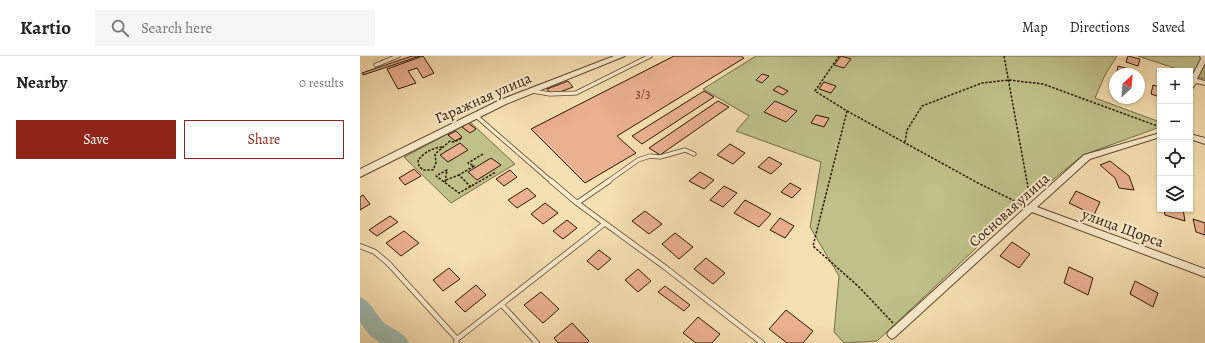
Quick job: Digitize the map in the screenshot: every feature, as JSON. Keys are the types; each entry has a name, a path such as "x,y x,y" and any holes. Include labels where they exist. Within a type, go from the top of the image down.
{"street":[{"name":"Гаражная улица","path":"360,173 475,115 621,56"},
{"path":"1203,56 1204,59 1193,80 1205,83"},
{"name":"Сосновая улица","path":"895,331 1032,209 1087,157 1157,136"},
{"path":"1193,137 1205,141"},
{"name":"улица Щорса","path":"1032,209 1205,273"}],"lane":[{"path":"376,65 398,56"},
{"path":"532,91 550,94 576,93 650,56"},
{"path":"475,115 577,203 666,268 762,343"},
{"path":"577,203 638,160 650,156 660,157 678,150 686,150 694,154"},
{"path":"360,246 376,252 389,264 457,341 604,224"},
{"path":"502,306 537,343"}],"path":[{"path":"839,56 815,91 847,111 956,172 1032,209"},
{"path":"1004,56 1032,209"},
{"path":"904,142 907,130 922,106 982,83 1009,80 1043,84 1157,126"},
{"path":"847,111 812,246 859,287 895,331"},
{"path":"442,147 431,149 422,156 418,160 419,166 423,170 433,170 436,163 435,154 450,141 454,142 462,138"},
{"path":"446,181 474,166 468,163 483,154"},
{"path":"446,181 447,170 436,176 441,181 446,181 454,186 459,193 496,172"},
{"path":"459,175 471,187"}],"green space":[{"path":"756,56 1117,56 1105,75 1095,98 1157,121 1157,128 1083,155 1021,206 877,341 844,343 834,332 839,276 810,227 821,162 736,131 749,116 703,89"},
{"path":"1138,56 1205,56 1205,79 1193,76 1193,68 1174,68"},
{"path":"470,122 515,164 451,203 404,157"}],"building":[{"path":"412,56 420,56 363,75 362,73"},
{"path":"423,56 434,73 423,78 417,68 408,71 416,83 398,89 387,69"},
{"path":"674,56 741,56 744,58 617,136 636,153 585,183 531,129"},
{"path":"841,56 851,59 844,68 834,65"},
{"path":"1128,56 1140,59 1138,66 1126,62"},
{"path":"762,74 769,76 762,83 756,80"},
{"path":"568,81 573,87 560,92 550,93 547,89"},
{"path":"824,82 836,86 831,93 819,89"},
{"path":"1153,85 1157,86 1157,96 1151,94"},
{"path":"778,86 788,91 783,95 773,90"},
{"path":"704,91 714,97 642,144 632,136"},
{"path":"718,101 729,107 660,155 649,148"},
{"path":"775,101 797,111 786,122 764,112"},
{"path":"816,115 829,118 824,127 811,123"},
{"path":"468,123 476,129 470,133 462,127"},
{"path":"456,131 462,137 455,141 448,135"},
{"path":"460,143 468,150 448,162 440,155"},
{"path":"730,144 745,153 733,164 717,155"},
{"path":"769,157 782,164 771,174 758,167"},
{"path":"491,158 501,165 477,180 468,172"},
{"path":"1110,161 1129,176 1134,190 1119,188 1115,178 1100,165"},
{"path":"414,169 421,176 405,185 399,178"},
{"path":"510,170 517,177 504,186 496,179"},
{"path":"700,172 714,180 704,189 689,181"},
{"path":"790,183 801,189 792,198 781,192"},
{"path":"724,186 737,193 723,207 710,200"},
{"path":"527,188 536,196 517,208 508,200"},
{"path":"1076,191 1100,202 1094,215 1069,203"},
{"path":"363,195 370,204 360,210 360,197"},
{"path":"745,200 771,214 759,227 734,213"},
{"path":"545,203 558,213 543,224 531,214"},
{"path":"645,211 662,224 649,234 632,221"},
{"path":"1164,212 1184,212 1185,221 1165,215"},
{"path":"390,216 398,222 377,236 369,230"},
{"path":"780,218 794,226 785,238 770,230"},
{"path":"1193,219 1205,223 1205,235 1196,232"},
{"path":"567,220 577,228 563,239 553,231"},
{"path":"404,231 419,243 401,256 386,243"},
{"path":"675,233 693,247 679,259 662,244"},
{"path":"1012,242 1030,254 1019,268 1000,256"},
{"path":"599,250 611,259 598,270 587,261"},
{"path":"706,258 725,273 713,284 694,269"},
{"path":"1069,267 1093,278 1088,295 1064,283"},
{"path":"449,268 460,279 443,291 433,280"},
{"path":"638,269 651,281 638,292 625,280"},
{"path":"1135,281 1158,293 1153,307 1130,294"},
{"path":"476,285 486,295 465,312 455,302"},
{"path":"665,286 690,305 684,311 658,292"},
{"path":"541,292 559,309 543,323 524,305"},
{"path":"786,310 813,331 803,343 787,343 769,329"},
{"path":"698,317 720,334 712,343 696,343 683,333"},
{"path":"572,323 589,341 587,343 558,343 554,338"}],"waterway":[{"path":"360,306 377,329 399,343"}]}
